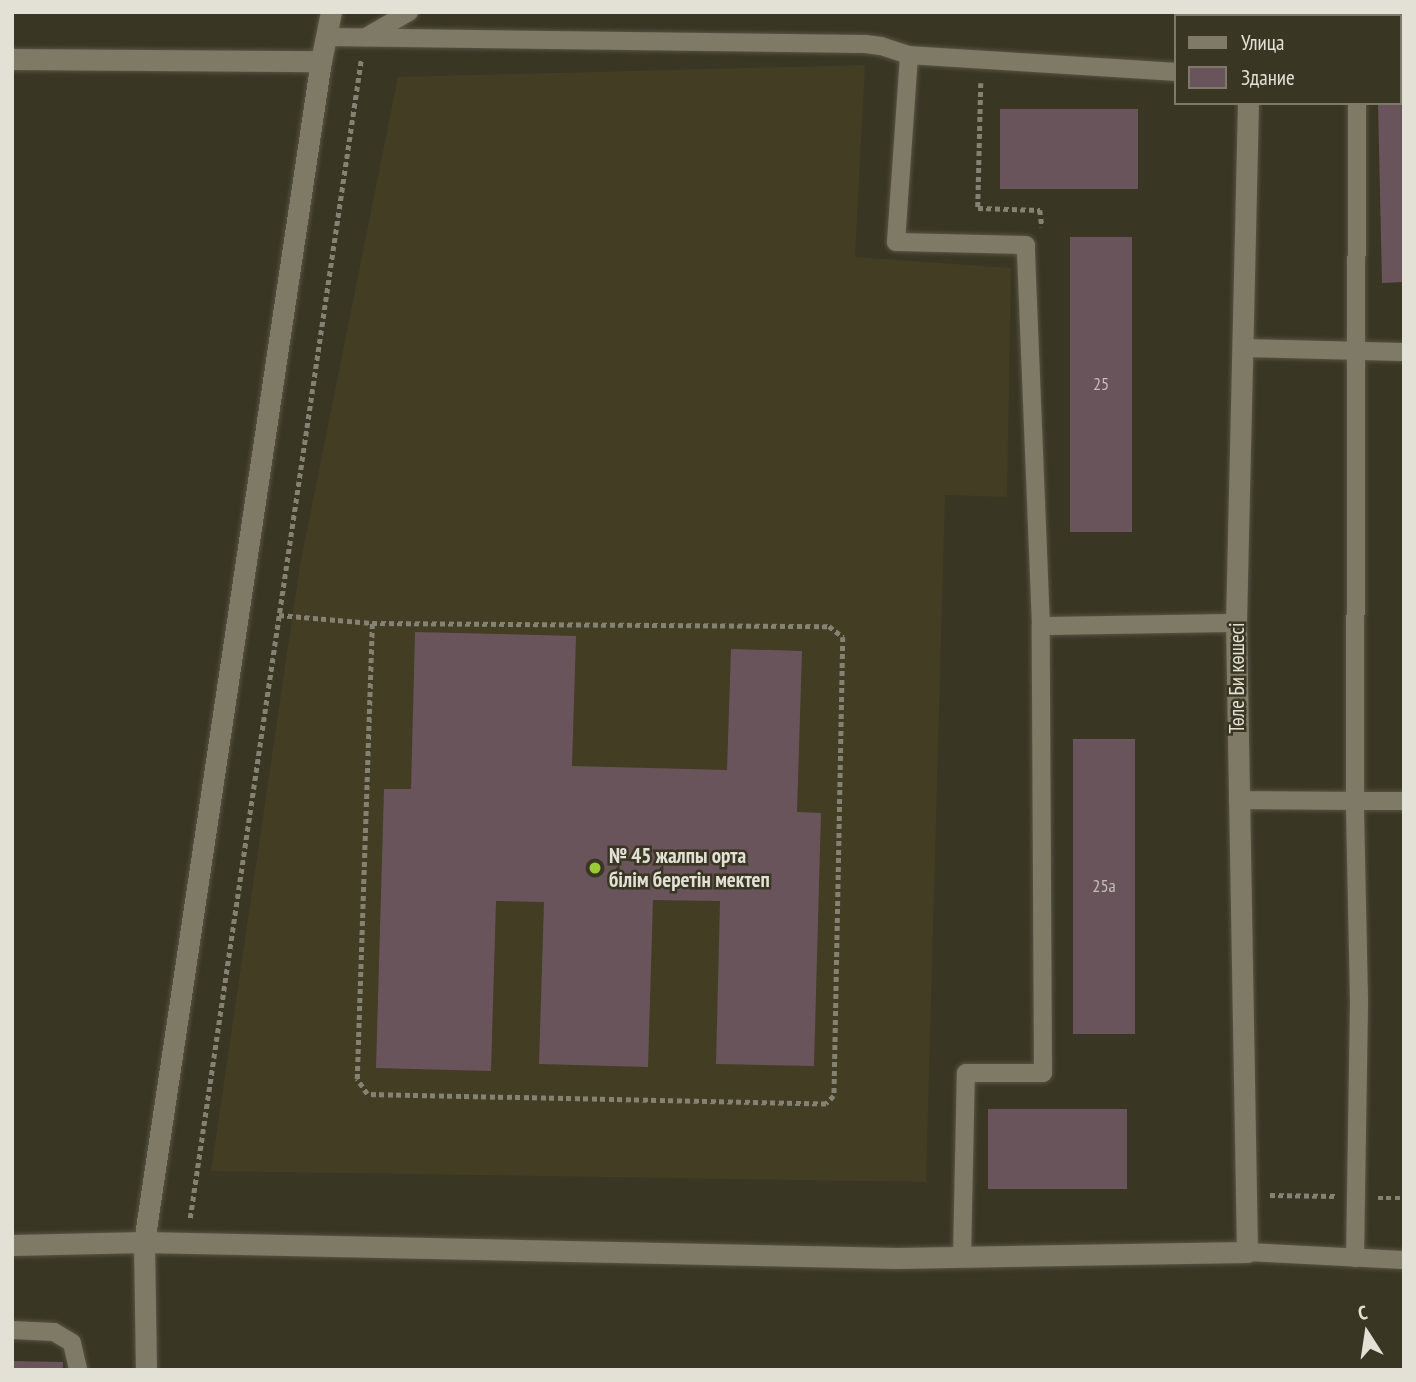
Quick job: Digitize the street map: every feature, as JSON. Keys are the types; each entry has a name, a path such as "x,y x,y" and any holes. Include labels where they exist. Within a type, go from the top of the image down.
{"street":[{"path":"146,1370 144,1242 321,61 331,12"},
{"path":"12,59 321,61"},
{"name":"Төле Би көшесі","path":"1247,1252 1236,623 1248,105"},
{"path":"12,1245 144,1242 962,1257 1247,1252"}],"lane":[{"path":"364,38 409,12"},
{"path":"326,37 865,44 909,55 1174,72"},
{"path":"909,55 897,242 1026,245 1041,626 1043,1073 967,1073 962,1257"},
{"path":"1355,1258 1359,1000 1355,801 1357,105"},
{"path":"1244,348 1357,353 1404,352"},
{"path":"1041,626 1236,623"},
{"path":"1238,800 1404,801"},
{"path":"1247,1252 1404,1260"},
{"path":"12,1330 54,1332 72,1343 78,1370"}],"path":[{"path":"186,1243 364,38"},
{"path":"279,615 372,623 830,626 843,637 834,1096 826,1104 367,1094 357,1079 372,623"},
{"path":"1245,1194 1404,1198"}],"shaded area":[{"name":"№ 45 жалпы орта білім беретін мектеп","path":"865,65 855,257 1011,268 1007,497 945,495 926,1182 211,1171 300,565 398,77"}],"building":[{"path":"1404,12 1404,282 1382,283 1378,105 1402,105 1402,14 1376,14"},
{"path":"1000,109 1138,109 1138,189 1000,189"},
{"path":"1070,237 1132,237 1132,532 1070,532"},
{"path":"415,632 576,636 572,766 727,770 731,649 802,651 797,812 821,813 814,1066 716,1064 720,901 653,900 648,1067 539,1064 544,902 496,901 491,1071 376,1068 384,789 411,789"},
{"path":"1073,739 1135,739 1135,1034 1073,1034"},
{"path":"988,1109 1127,1109 1127,1189 988,1189"},
{"path":"12,1361 63,1362 63,1370 12,1370"}],"place":[{"name":"№ 45 жалпы орта білім беретін мектеп","path":"595,868"}]}
